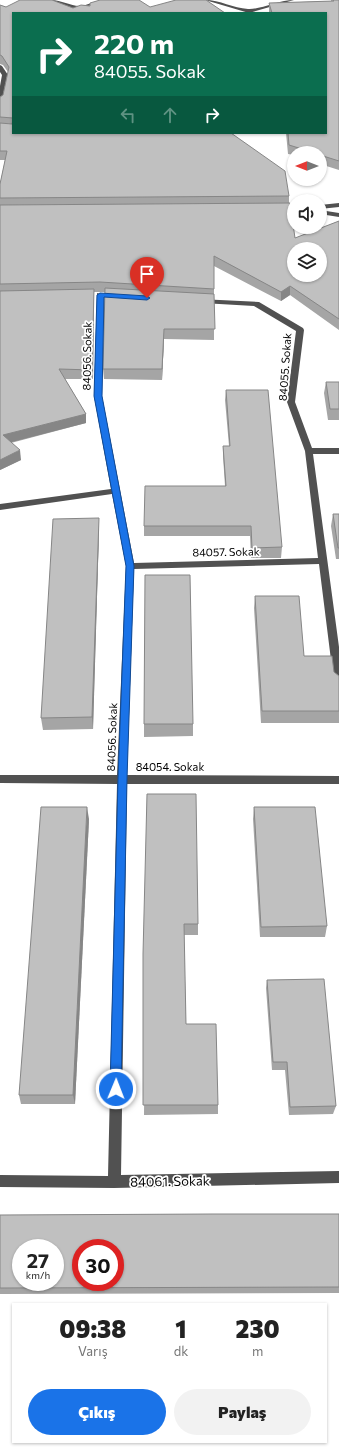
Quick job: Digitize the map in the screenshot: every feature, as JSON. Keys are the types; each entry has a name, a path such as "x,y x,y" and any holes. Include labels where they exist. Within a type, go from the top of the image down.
{"street":[{"path":"54,0 79,8 85,12"},
{"path":"79,8 101,0"},
{"path":"208,0 249,12 291,0"},
{"path":"0,66 5,75 0,103"},
{"path":"327,206 339,205"},
{"path":"327,213 339,215"},
{"name":"84056. Sokak","path":"100,295 98,396 130,566 122,779 114,1182"},
{"name":"84055. Sokak","path":"194,300 256,304 300,330 291,402 309,451 339,684"},
{"path":"309,451 339,450"},
{"path":"0,507 116,491"},
{"name":"84057. Sokak","path":"130,566 323,561"},
{"name":"84054. Sokak","path":"0,779 339,780"},
{"name":"84061. Sokak","path":"0,1181 114,1182 339,1178"}],"building":[{"path":"20,0 52,0 73,8 81,5 90,6 90,3 100,0 139,0 150,7 176,0 206,0 224,12 12,12 12,118 0,117 0,97 3,95 9,67 0,55 0,5 6,7"},
{"path":"339,0 339,161 327,157 327,146 289,145 288,134 327,134 327,12 272,12 269,3"},
{"path":"0,123 12,124 12,134 232,134 285,171 289,194 287,194 287,196 0,198 0,184 7,151 0,151"},
{"path":"287,203 287,234 294,234 295,238 305,234 327,234 327,226 339,221 339,319 290,286 281,292 214,256 214,289 100,282 0,284 0,205"},
{"path":"105,288 214,294 215,329 164,329 162,369 103,369"},
{"path":"94,289 92,370 59,369 86,414 3,435 20,450 0,460 0,291"},
{"path":"326,382 339,382 339,409 330,409"},
{"path":"226,390 268,390 282,547 252,548 251,526 144,526 145,486 226,486 223,446 230,446"},
{"path":"333,514 339,514 339,548 338,548"},
{"path":"99,518 92,717 41,718 53,519"},
{"path":"145,575 190,575 193,724 144,724"},
{"path":"255,596 299,596 304,656 332,656 334,672 339,676 339,711 262,711"},
{"path":"147,794 196,794 198,924 184,924 186,1024 216,1024 218,1105 143,1105 143,954"},
{"path":"41,807 87,807 73,1095 19,1095"},
{"path":"254,807 315,807 327,926 261,927"},
{"path":"324,979 336,1106 290,1107 287,1062 273,1062 267,980"},
{"path":"339,1214 339,1287 124,1288 124,1239 72,1239 72,1288 64,1288 64,1239 12,1239 12,1288 0,1288 0,1215"}],"route":[{"path":"116,1089 122,779 130,566 98,396 100,295 147,298"}]}
